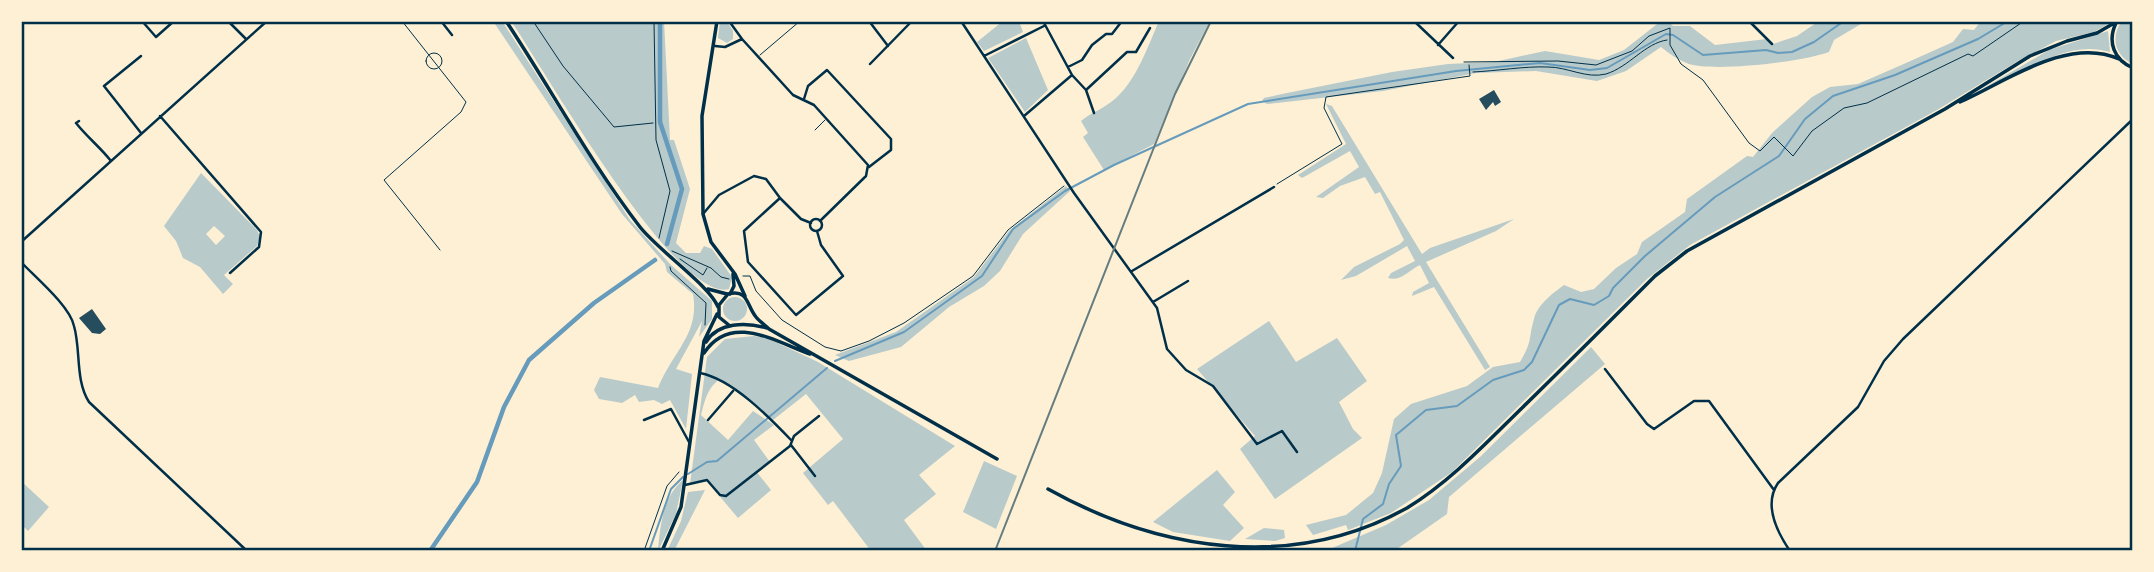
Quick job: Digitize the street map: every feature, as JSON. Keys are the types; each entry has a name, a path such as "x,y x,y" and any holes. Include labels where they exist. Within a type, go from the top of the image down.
{"main road":[{"path":"506,21 634,219 665,254 702,287 718,309 721,319 730,326"},
{"path":"717,21 702,116 703,214 711,242 733,272 752,310 769,329 997,459"},
{"path":"2117,22 2112,40 2119,59"},
{"path":"1048,489 1133,529 1198,547 1270,550 1319,543 1367,528 1405,510 1468,462 1672,262 1723,229 1945,109 2030,56 2067,40 2097,33 2117,22"},
{"path":"1945,109 2070,53 2098,52 2119,59 2133,68"},
{"path":"662,551 679,516 703,347 718,309 734,284 733,272"},
{"path":"702,287 746,298"},
{"path":"743,325 752,310"},
{"path":"703,347 715,331 730,326 769,329"},
{"path":"702,356 720,337 755,332 818,357"}],"street":[{"path":"142,21 156,37 174,21"},
{"path":"228,21 246,39"},
{"path":"21,242 267,21"},
{"path":"441,21 452,35"},
{"path":"729,21 793,95 814,105 869,167"},
{"path":"869,21 888,46"},
{"path":"870,64 912,21"},
{"path":"961,21 1074,193 1153,302 1167,349 1186,370 1213,387 1257,444 1282,431 1297,452"},
{"path":"1043,21 1072,75 1086,90 1094,113"},
{"path":"1068,67 1082,60 1092,45 1106,34 1112,34 1122,21"},
{"path":"1414,21 1453,58"},
{"path":"1438,44 1458,21"},
{"path":"1749,21 1772,44"},
{"path":"984,56 1044,26"},
{"path":"1086,90 1127,52 1136,52 1150,27"},
{"path":"715,46 725,47 742,38"},
{"path":"141,56 103,86 141,133"},
{"path":"703,214 715,198 754,176 766,179 801,219 811,223 820,221 866,176 869,167 891,150 891,139 827,70 808,86 803,100"},
{"path":"1024,116 1072,75"},
{"path":"160,116 261,232 259,247 230,273"},
{"path":"1774,489 1786,474 1857,408 1884,361 1903,339 2133,119"},
{"path":"79,121 76,124 85,136 93,139 111,161"},
{"path":"1132,271 1273,187"},
{"path":"780,198 744,228 746,257 796,315 843,276 821,245 817,231 811,228 811,223"},
{"path":"817,231 821,228 820,221"},
{"path":"21,262 72,320 83,391 89,401 247,551"},
{"path":"1153,302 1188,281"},
{"path":"1605,369 1654,429 1694,401 1702,398 1709,401 1774,489 1776,528 1790,551"},
{"path":"700,373 718,377 764,415 773,419 815,476"},
{"path":"708,420 734,390"},
{"path":"643,420 671,409 691,445"},
{"path":"685,483 707,480 724,497 819,416"}],"lane":[{"path":"402,21 463,97 465,108 387,174 384,180 440,250"},
{"path":"758,57 800,21"},
{"path":"428,53 428,67 439,67"},
{"path":"428,53 441,57 439,67"},
{"path":"815,130 827,119"}],"path":[{"path":"533,21 563,66 614,127 655,123"},
{"path":"654,21 656,140 669,184 668,206 659,233 662,243"},
{"path":"1464,62 1558,61 1596,65 1626,54 1648,36 1670,28 1669,40 1681,64 1703,80 1749,143 1760,151 1774,137 1793,156 1812,131 1844,108 1867,103 1952,61 1968,54 1973,56 2024,21"},
{"path":"1471,72 1546,66 1584,75 1605,74 1634,61 1657,42 1669,40"},
{"path":"1468,63 1471,72"},
{"path":"1273,187 1342,144 1324,108 1326,97 1453,79 1470,76 1471,72"},
{"path":"740,277 750,276 756,291 791,327 825,347 841,351 869,341 904,323 973,276 1009,230 1068,183"},
{"path":"666,247 707,266 724,279 731,279"},
{"path":"678,259 703,275 707,272 707,266"},
{"path":"670,267 670,271 707,306 703,332"},
{"path":"644,551 667,486 686,468"}],"shaded area":[{"path":"493,21 502,21 630,220 670,264 712,301 712,319 699,337 702,321 676,369 692,374 686,429 670,400 662,404 654,400 639,402 635,395 622,403 599,399 594,390 600,377 658,388 689,332 693,320 693,294 667,272 665,264 622,214"},
{"path":"511,21 664,21 670,140 674,140 690,189 676,243 686,253 700,253 704,246 712,249 732,277 729,289 706,284 677,260 645,222 579,129"},
{"path":"720,21 727,21 733,31 733,39 727,43 718,38"},
{"path":"1003,21 1019,21 1023,32 984,51 977,42"},
{"path":"1159,21 1210,21 1190,59 1154,144 1104,170 1083,137 1088,133 1081,121 1111,102 1123,90 1141,62"},
{"path":"1661,21 1669,22 1673,26 1690,26 1715,45 1767,39 1773,44 1797,36 1819,21 1866,21 1834,40 1829,52 1780,62 1701,66 1682,61 1661,47 1626,71 1597,81 1536,71 1476,73 1383,91 1267,104 1262,101 1264,98 1392,72 1448,64 1494,62 1545,51 1599,60 1624,50"},
{"path":"1981,21 2113,21 2094,32 2056,41 2018,61 1937,110 1690,245 1647,279 1452,472 1391,513 1348,530 1346,525 1313,535 1306,525 1346,515 1373,493 1382,473 1394,419 1411,404 1467,386 1493,367 1520,362 1529,344 1538,309 1560,288 1564,285 1581,292 1594,289 1616,268 1637,254 1642,242 1685,212 1687,199 1747,156 1753,157 1772,133 1812,97 1830,87 1858,84 1953,42 1963,29 1974,30"},
{"path":"2122,21 2133,21 2133,64 2122,56 2116,46 2116,33"},
{"path":"2108,31 2110,52 2092,49 2060,54 1982,89 2049,50"},
{"path":"1026,38 1048,90 1025,112 988,58"},
{"path":"1326,104 1332,106 1422,254 1430,248 1514,219 1496,231 1426,262 1490,367 1485,370 1434,287 1412,296 1413,292 1429,283 1420,265 1401,277 1388,278 1391,273 1415,261 1407,246 1356,276 1341,280 1354,267 1404,240 1380,192 1375,194 1365,177 1340,186 1323,198 1316,197 1359,167 1350,151 1302,178 1298,175 1346,144"},
{"path":"201,173 257,230 260,237 257,246 224,275 233,284 223,294 200,267 183,258 176,241 164,226","holes":["214,226 225,236 216,245 206,234"]},
{"path":"1066,186 1070,191 1023,234 1000,271 984,286 949,307 901,347 849,361 835,355 896,332 974,277 1009,231"},
{"path":"735,297 744,300 747,309 744,318 735,321 726,318 723,309 726,300"},
{"path":"1269,321 1296,362 1337,338 1367,381 1339,402 1353,429 1362,438 1275,499 1240,449 1255,436 1197,369"},
{"path":"754,336 767,338 818,362 955,446 919,475 936,494 904,520 927,551 871,551 833,501 828,505 803,473 843,439 806,394 773,420 720,379 709,390 701,415 728,440 753,411 774,425 754,440 770,462 756,471 771,490 738,518 706,480 690,484 707,357 725,339"},
{"path":"1591,347 1605,364 1449,497 1447,514 1394,551 1325,551 1386,525 1429,500 1480,457"},
{"path":"984,461 1017,476 996,529 963,512"},
{"path":"1217,470 1235,492 1223,505 1244,528 1230,541 1173,532 1153,522"},
{"path":"683,480 676,514 658,551 667,503"},
{"path":"21,481 49,507 28,531 21,524"},
{"path":"705,490 674,551 667,551 681,521 688,492"},
{"path":"1264,528 1284,530 1285,538 1275,541 1245,539"}],"building":[{"path":"1494,90 1501,102 1495,106 1493,102 1486,110 1479,99"},
{"path":"92,309 106,329 100,334 92,333 79,318"}],"waterway":[{"path":"660,21 660,122 682,189 667,244"},
{"path":"835,361 904,332 982,276 1013,229 1065,191 1114,165 1248,104 1456,71 1540,63 1590,70 1607,68 1666,34 1673,35 1703,55 1766,50 1792,52 1814,42 1844,21"},
{"path":"1355,551 1363,519 1383,504 1389,484 1401,466 1396,435 1426,410 1457,406 1493,380 1524,370 1532,362 1559,305 1570,299 1594,305 1609,296 1613,288 1645,256 1715,197 1779,156 1805,119 1833,96 1895,75 1978,39 2008,21"},
{"path":"430,551 477,482 504,407 529,360 594,303 655,260"},
{"path":"688,474 707,462 717,461 827,368"},
{"path":"649,551 671,489 683,477"}],"railway":[{"path":"995,551 1175,94 1211,21"}]}
